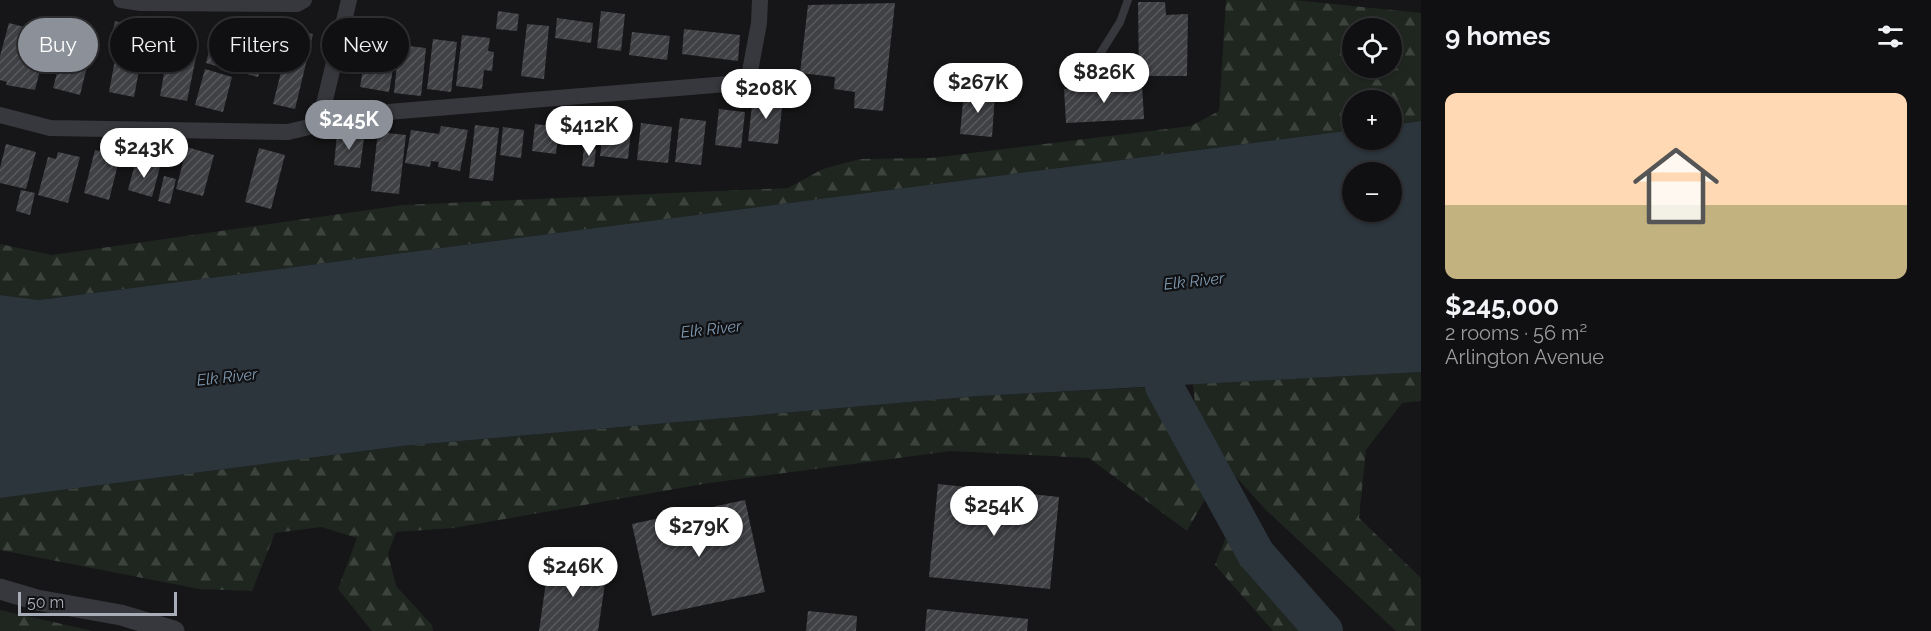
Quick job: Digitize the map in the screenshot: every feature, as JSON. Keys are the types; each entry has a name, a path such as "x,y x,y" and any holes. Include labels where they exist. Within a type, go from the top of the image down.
{"street":[{"path":"121,0 297,4 304,0"},
{"path":"319,125 349,0"},
{"path":"747,82 759,23 760,0"},
{"path":"0,115 50,128 288,132 364,114 775,80"},
{"path":"0,589 37,600 121,615 174,631"}],"lane":[{"path":"1088,73 1120,22 1128,0"}],"green space":[{"path":"1226,0 1294,0 1421,13 1421,121 1402,124 1402,90 1342,90 1342,131 39,300 0,295 0,244 52,255 403,205 788,188 823,169 860,159 931,158 1191,126 1219,111"},
{"path":"1421,372 1421,401 1402,403 1366,450 1359,518 1421,578 1421,631 1396,631 1266,510 1198,435 1193,384"},
{"path":"1153,387 1209,492 1187,531 1089,458 951,451 709,483 454,528 396,532 388,554 396,586 432,625 433,631 372,631 338,589 357,538 321,527 275,533 252,591 199,589 0,550 0,498 402,446 979,396"},
{"path":"1231,524 1293,616 1311,631 1273,631 1215,565"},
{"path":"0,610 93,631 0,631"}],"water":[{"name":"Elk River","path":"1421,121 1421,372 979,396 402,446 0,498 0,295 39,300 1342,131 1342,150 1402,150 1402,124"}],"building":[{"path":"1138,2 1165,2 1166,15 1188,14 1187,76 1139,76"},
{"path":"895,3 883,111 854,108 855,92 834,89 835,77 800,73 808,5"},
{"path":"498,11 519,14 517,31 496,29"},
{"path":"601,11 625,14 621,51 597,48"},
{"path":"557,18 593,23 591,43 555,38"},
{"path":"9,23 18,25 18,72 40,72 35,90 6,85 7,82 0,80 0,56"},
{"path":"527,24 549,26 544,79 521,76"},
{"path":"684,29 740,35 738,61 682,54"},
{"path":"632,32 670,36 667,60 629,55"},
{"path":"462,35 490,38 488,51 494,52 492,71 484,70 482,89 456,86"},
{"path":"433,39 457,42 451,92 427,89"},
{"path":"409,46 426,48 421,96 394,93 396,72 409,72"},
{"path":"205,69 232,77 223,112 195,105"},
{"path":"57,72 86,72 80,95 53,88"},
{"path":"113,72 139,72 134,97 109,92"},
{"path":"164,72 193,72 187,101 160,96"},
{"path":"240,72 259,72 258,77"},
{"path":"281,72 304,72 295,109 273,104"},
{"path":"363,72 392,72 389,92 360,87"},
{"path":"1142,84 1144,119 1066,123 1064,89"},
{"path":"964,91 995,94 992,137 960,134"},
{"path":"753,96 783,99 778,144 748,141"},
{"path":"719,109 745,112 741,148 715,145"},
{"path":"605,118 632,121 628,159 600,156"},
{"path":"680,118 706,121 701,165 675,162"},
{"path":"641,123 672,127 668,163 637,160"},
{"path":"535,124 559,127 556,154 532,151"},
{"path":"475,125 499,128 493,181 469,178"},
{"path":"441,126 468,130 460,171 438,167 439,162 431,161 430,167 405,163 411,130 439,134"},
{"path":"503,127 524,130 521,158 500,155"},
{"path":"378,132 406,135 399,194 371,191"},
{"path":"337,135 364,138 360,168 334,165"},
{"path":"6,144 36,152 26,189 0,183 0,168"},
{"path":"187,147 214,155 203,196 176,189"},
{"path":"584,147 596,149 594,167 582,166"},
{"path":"259,148 285,155 271,209 245,202"},
{"path":"95,150 120,156 109,200 84,193"},
{"path":"58,152 80,157 68,203 38,195 48,157 56,159"},
{"path":"136,160 160,167 152,197 128,190"},
{"path":"164,176 176,179 170,204 158,201"},
{"path":"21,190 35,193 30,215 16,211"},
{"path":"938,484 1059,497 1050,589 929,577"},
{"path":"745,500 765,592 652,616 632,524"},
{"path":"549,561 607,569 598,631 539,631"},
{"path":"927,609 1028,619 1027,631 925,631"},
{"path":"808,611 857,616 856,631 806,631"}],"waterway":[{"path":"1164,386 1256,554 1324,631"}]}
